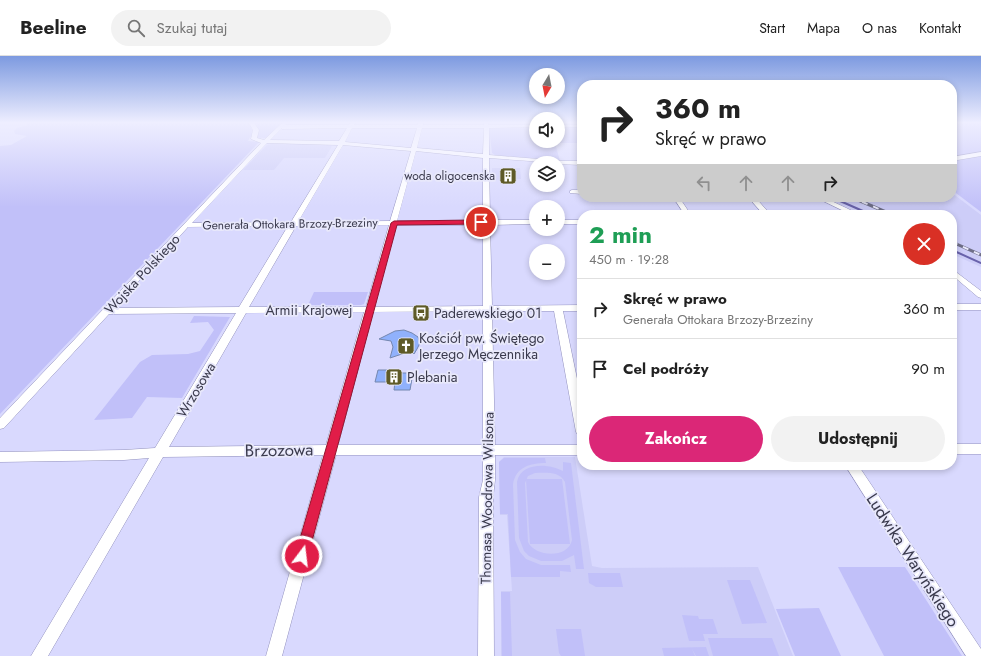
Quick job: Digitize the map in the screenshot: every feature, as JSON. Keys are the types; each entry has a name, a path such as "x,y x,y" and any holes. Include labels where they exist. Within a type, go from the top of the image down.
{"street":[{"name":"Wojska Polskiego","path":"0,426 257,151"},
{"name":"Wrzosowa","path":"39,656 335,151"},
{"path":"274,656 413,151"},
{"path":"435,151 562,163 577,163"},
{"name":"Thomasa Woodrowa Wilsona","path":"486,656 486,497 491,469 491,455 489,450 487,151"},
{"path":"957,158 981,154"},
{"path":"572,192 577,192"},
{"path":"756,202 763,210"},
{"path":"829,202 847,210"},
{"name":"Generała Ottokara Brzozy-Brzeziny","path":"187,225 529,222"},
{"path":"565,222 577,222"},
{"path":"957,275 981,295"},
{"path":"957,307 981,307"},
{"path":"558,308 577,406"},
{"name":"Armii Krajowej","path":"108,311 577,308"},
{"path":"957,449 981,449"},
{"name":"Brzozowa","path":"0,458 124,455 159,452 577,450"},
{"name":"Ludwika Waryńskiego","path":"854,470 976,656"}],"shaded area":[{"path":"0,151 250,151 0,414"},
{"path":"261,151 329,151 325,158 284,158 274,170 243,170"},
{"path":"492,151 557,151 559,156 529,156 529,158 495,155"},
{"path":"957,151 981,151 981,212 957,194"},
{"path":"492,168 520,168 521,179 492,180"},
{"path":"957,197 981,215 981,267 957,256 957,210 853,210 835,202 957,202"},
{"path":"314,292 368,292 364,304 361,305 308,305"},
{"path":"194,316 230,317 182,398 147,397 132,418 94,420 140,362 152,355 188,354 200,351 214,330 208,322 190,323"},
{"path":"504,457 575,457 592,566 602,568 758,567 793,656 501,656 501,591 512,591 507,515 500,515 499,462"},
{"path":"504,458 545,458 546,463 529,465 521,470 515,478 513,484 515,540 520,552 526,559 541,565 570,565 571,572 560,571 560,577 511,577 508,514 500,514 499,462"},
{"path":"563,462 571,463 584,569 576,569 574,555 562,561 541,561 529,556 524,551 519,538 517,482 519,475 523,471 536,466 557,468 563,471","holes":["535,473 556,474 565,482 572,540 569,546 558,553 551,554 537,551 528,542 525,483 528,476"]},
{"path":"526,479 562,479 570,544 530,544"},
{"path":"838,567 905,567 962,656 884,656"},
{"path":"588,573 620,573 623,587 596,587 589,583"},
{"path":"727,580 750,580 767,623 742,624"},
{"path":"501,592 510,592 512,656 502,656"},
{"path":"819,608 841,656 795,656 776,609"},
{"path":"682,615 698,616 699,619 713,619 718,634 703,634 705,641 689,641"},
{"path":"556,629 581,629 585,656 561,656 559,653"},
{"path":"708,638 772,638 779,656 713,656"},
{"path":"706,647 709,656 696,656 692,649 695,656 664,656 662,648"}],"building":[{"name":"Kościół pw. Świętego Jerzego Męczennika","path":"404,330 418,337 420,343 417,349 414,354 411,351 390,358 393,347 391,341 379,339 395,331"},
{"name":"Plebania","path":"378,370 394,370 394,373 413,373 410,390 394,390 395,382 375,382"}],"waterway":[{"path":"842,202 861,210"},
{"path":"957,252 981,263"}],"railway":[{"path":"863,202 881,210"},
{"path":"957,244 981,255"}],"place":[{"name":"woda oligocenska","path":"508,176"},
{"name":"Paderewskiego 01","path":"421,313"},
{"name":"Kościół pw. Świętego Jerzego Męczennika","path":"406,346"},
{"name":"Plebania","path":"394,377"}],"route":[{"path":"302,556 394,223 481,222"}]}
